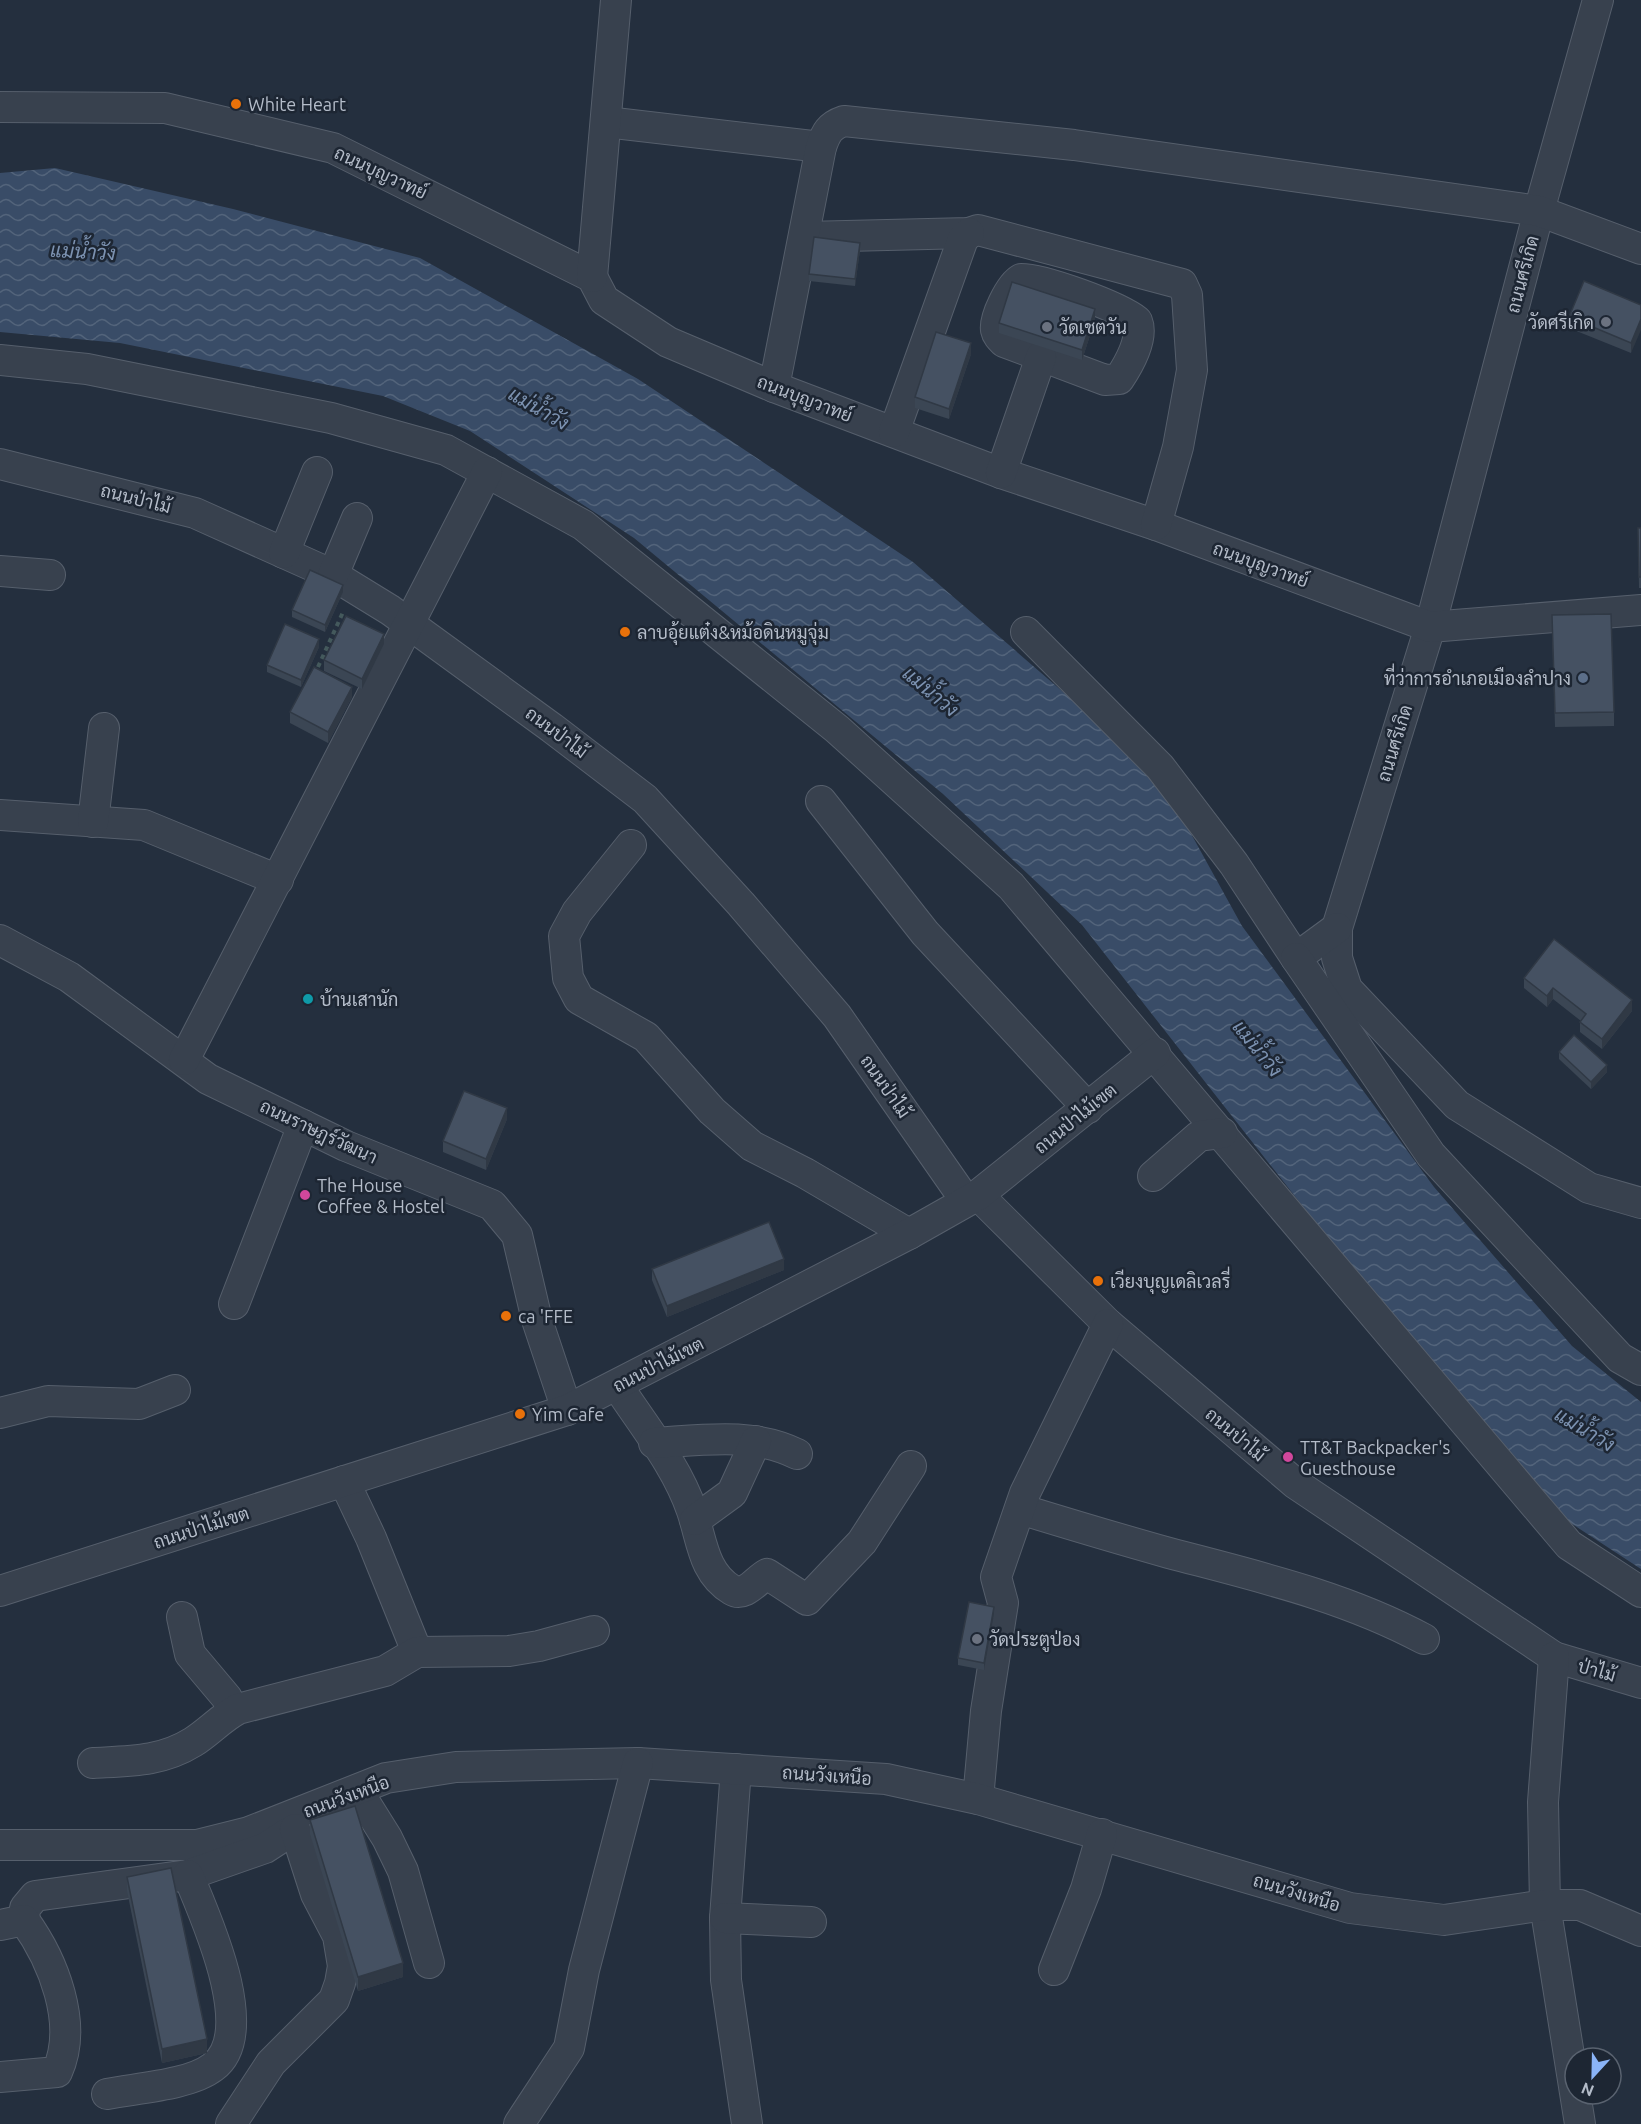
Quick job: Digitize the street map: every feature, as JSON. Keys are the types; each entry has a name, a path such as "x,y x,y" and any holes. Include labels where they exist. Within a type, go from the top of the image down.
{"street":[{"path":"592,277 616,0"},
{"name":"ถนนศรีเกิด","path":"1598,0 1539,211 1430,627 1336,927 1337,958 1347,989 1457,1105 1589,1188 1641,1203"},
{"name":"ถนนบุญวาทย์","path":"0,107 165,108 333,148 361,159 592,277 604,300 658,336 774,387 1001,473 1156,525 1430,627 1641,610"},
{"path":"774,387 821,147 826,131 833,124 844,121 1074,145 1539,211 1641,249"},
{"path":"606,122 821,147"},
{"path":"805,237 969,233 978,230 1182,284 1187,295 1192,370 1178,447 1156,525"},
{"path":"894,432 963,239 969,233"},
{"path":"1021,279 1031,279 1075,293 1130,316 1139,327 1140,333 1128,366 1119,379 1105,380 1041,357 1004,342 996,333 1005,300 1013,283 1021,279"},
{"path":"1001,473 1041,357"},
{"path":"0,360 87,369 331,418 446,450 583,525 837,729 1011,886 1155,1053 1569,1545 1641,1592"},
{"name":"ถนนป่าไม้","path":"0,464 195,513 343,581 390,610 409,626 493,683 645,800 837,1016 972,1198 1108,1324 1296,1484 1554,1657"},
{"path":"284,553 317,472"},
{"path":"184,1060 487,472"},
{"path":"343,581 357,518"},
{"path":"0,571 50,575"},
{"path":"1026,632 1160,766 1234,864 1431,1155 1620,1358 1641,1370"},
{"path":"93,822 104,728"},
{"path":"821,801 925,933 1088,1108"},
{"path":"0,815 144,825 278,879"},
{"path":"631,845 577,912 564,936 568,978 579,999 646,1037 712,1111 752,1146 806,1173 909,1234"},
{"path":"1296,958 1336,927"},
{"name":"ถนนราษฎร์วัฒนา","path":"0,940 69,977 208,1079 346,1146 492,1205 516,1235 537,1320 567,1410"},
{"name":"ถนนป่าไม้เขต","path":"0,1591 567,1410 909,1234 972,1198 1155,1053"},
{"path":"234,1304 303,1125"},
{"path":"1153,1176 1199,1136 1222,1133"},
{"path":"978,1799 986,1711 1003,1603 996,1577 1020,1509 1108,1324"},
{"path":"617,1384 688,1499 708,1567 732,1590 741,1592 746,1590 767,1574 807,1600 862,1542 911,1466"},
{"path":"0,1413 48,1401 139,1404 175,1390"},
{"path":"654,1443 735,1438 779,1445 797,1454"},
{"path":"695,1520 732,1493 756,1441"},
{"path":"344,1481 371,1538 417,1652"},
{"path":"1020,1509 1142,1545 1302,1587 1390,1621 1424,1639"},
{"path":"182,1617 190,1654 227,1698 232,1712"},
{"path":"93,1763 149,1760 163,1756 195,1741 232,1712 275,1697 385,1671 417,1652 509,1651 547,1644 594,1631"},
{"path":"1554,1657 1543,1802 1545,1905 1580,2124"},
{"name":"ป่าไม้","path":"1554,1657 1641,1683"},
{"path":"519,2124 569,2048 584,1970 638,1763"},
{"name":"ถนนวังเหนือ","path":"0,1845 197,1845 362,1798 386,1778 456,1767 638,1763 886,1779 978,1799 1350,1908 1444,1920 1545,1905 1580,1905 1641,1931"},
{"path":"736,1769 725,1918 726,1980 747,2124"},
{"path":"0,2077 57,2072 65,2048 62,2004 50,1967 36,1937 12,1923 35,1896 188,1875 265,1848 295,1829 362,1798 387,1838 403,1871 429,1963"},
{"path":"231,2124 271,2063 334,2000 340,1983 343,1966 338,1936 316,1894 295,1829"},
{"path":"1054,1970 1086,1888 1102,1834"},
{"path":"107,2094 194,2077 211,2069 225,2054 229,2044 230,2010 227,1977 188,1875"},
{"path":"725,1918 812,1922"}],"path":[{"path":"318,667 343,581"}],"water":[{"name":"แม่น้ำวัง","path":"55,168 233,209 420,258 638,379 913,562 1158,774 1242,926 1434,1187 1572,1346 1641,1402 1641,1569 1563,1518 1399,1329 1082,925 943,794 634,538 470,431 383,396 120,343 0,332 0,173"}],"building":[{"path":"814,237 860,243 855,279 809,274"},
{"name":"วัดศรีเกิด","path":"1584,281 1641,305 1641,319 1631,343 1569,317"},
{"name":"วัดเชตวัน","path":"1012,282 1095,309 1082,350 999,323"},
{"path":"936,332 971,343 949,409 915,397"},
{"path":"1638,528 1641,528 1641,577 1639,577"},
{"path":"310,570 343,585 325,625 292,610"},
{"name":"ที่ว่าการอำเภอเมืองลำปาง","path":"1611,614 1614,712 1555,713 1552,615"},
{"path":"346,616 384,634 362,679 324,660"},
{"path":"285,624 319,639 301,680 267,665"},
{"path":"314,667 352,687 328,732 290,712"},
{"path":"1554,939 1632,1000 1602,1039 1580,1022 1586,1014 1553,988 1547,996 1524,978"},
{"path":"1574,1035 1607,1065 1591,1082 1559,1052"},
{"path":"464,1091 507,1108 486,1159 443,1141"},
{"path":"769,1222 784,1259 667,1306 652,1269"},
{"path":"969,1602 994,1607 984,1663 958,1658"},
{"path":"355,1806 403,1963 358,1977 310,1820"},
{"path":"171,1868 207,2039 162,2049 127,1877"}],"place":[{"name":"White Heart","path":"236,104"},
{"name":"วัดศรีเกิด","path":"1606,322"},
{"name":"วัดเชตวัน","path":"1047,327"},
{"name":"ลาบอุ้ยแต๋ง&หม้อดินหมูจุ่ม","path":"625,632"},
{"name":"ที่ว่าการอำเภอเมืองลำปาง","path":"1583,678"},
{"name":"บ้านเสานัก","path":"308,999"},
{"name":"The House Coffee & Hostel","path":"305,1195"},
{"name":"เวียงบุญเดลิเวลรี่","path":"1098,1281"},
{"name":"ca 'FFE","path":"506,1316"},
{"name":"Yim Cafe","path":"520,1414"},
{"name":"TT&T Backpacker's Guesthouse","path":"1288,1457"},
{"name":"วัดประตูป่อง","path":"977,1639"}]}
